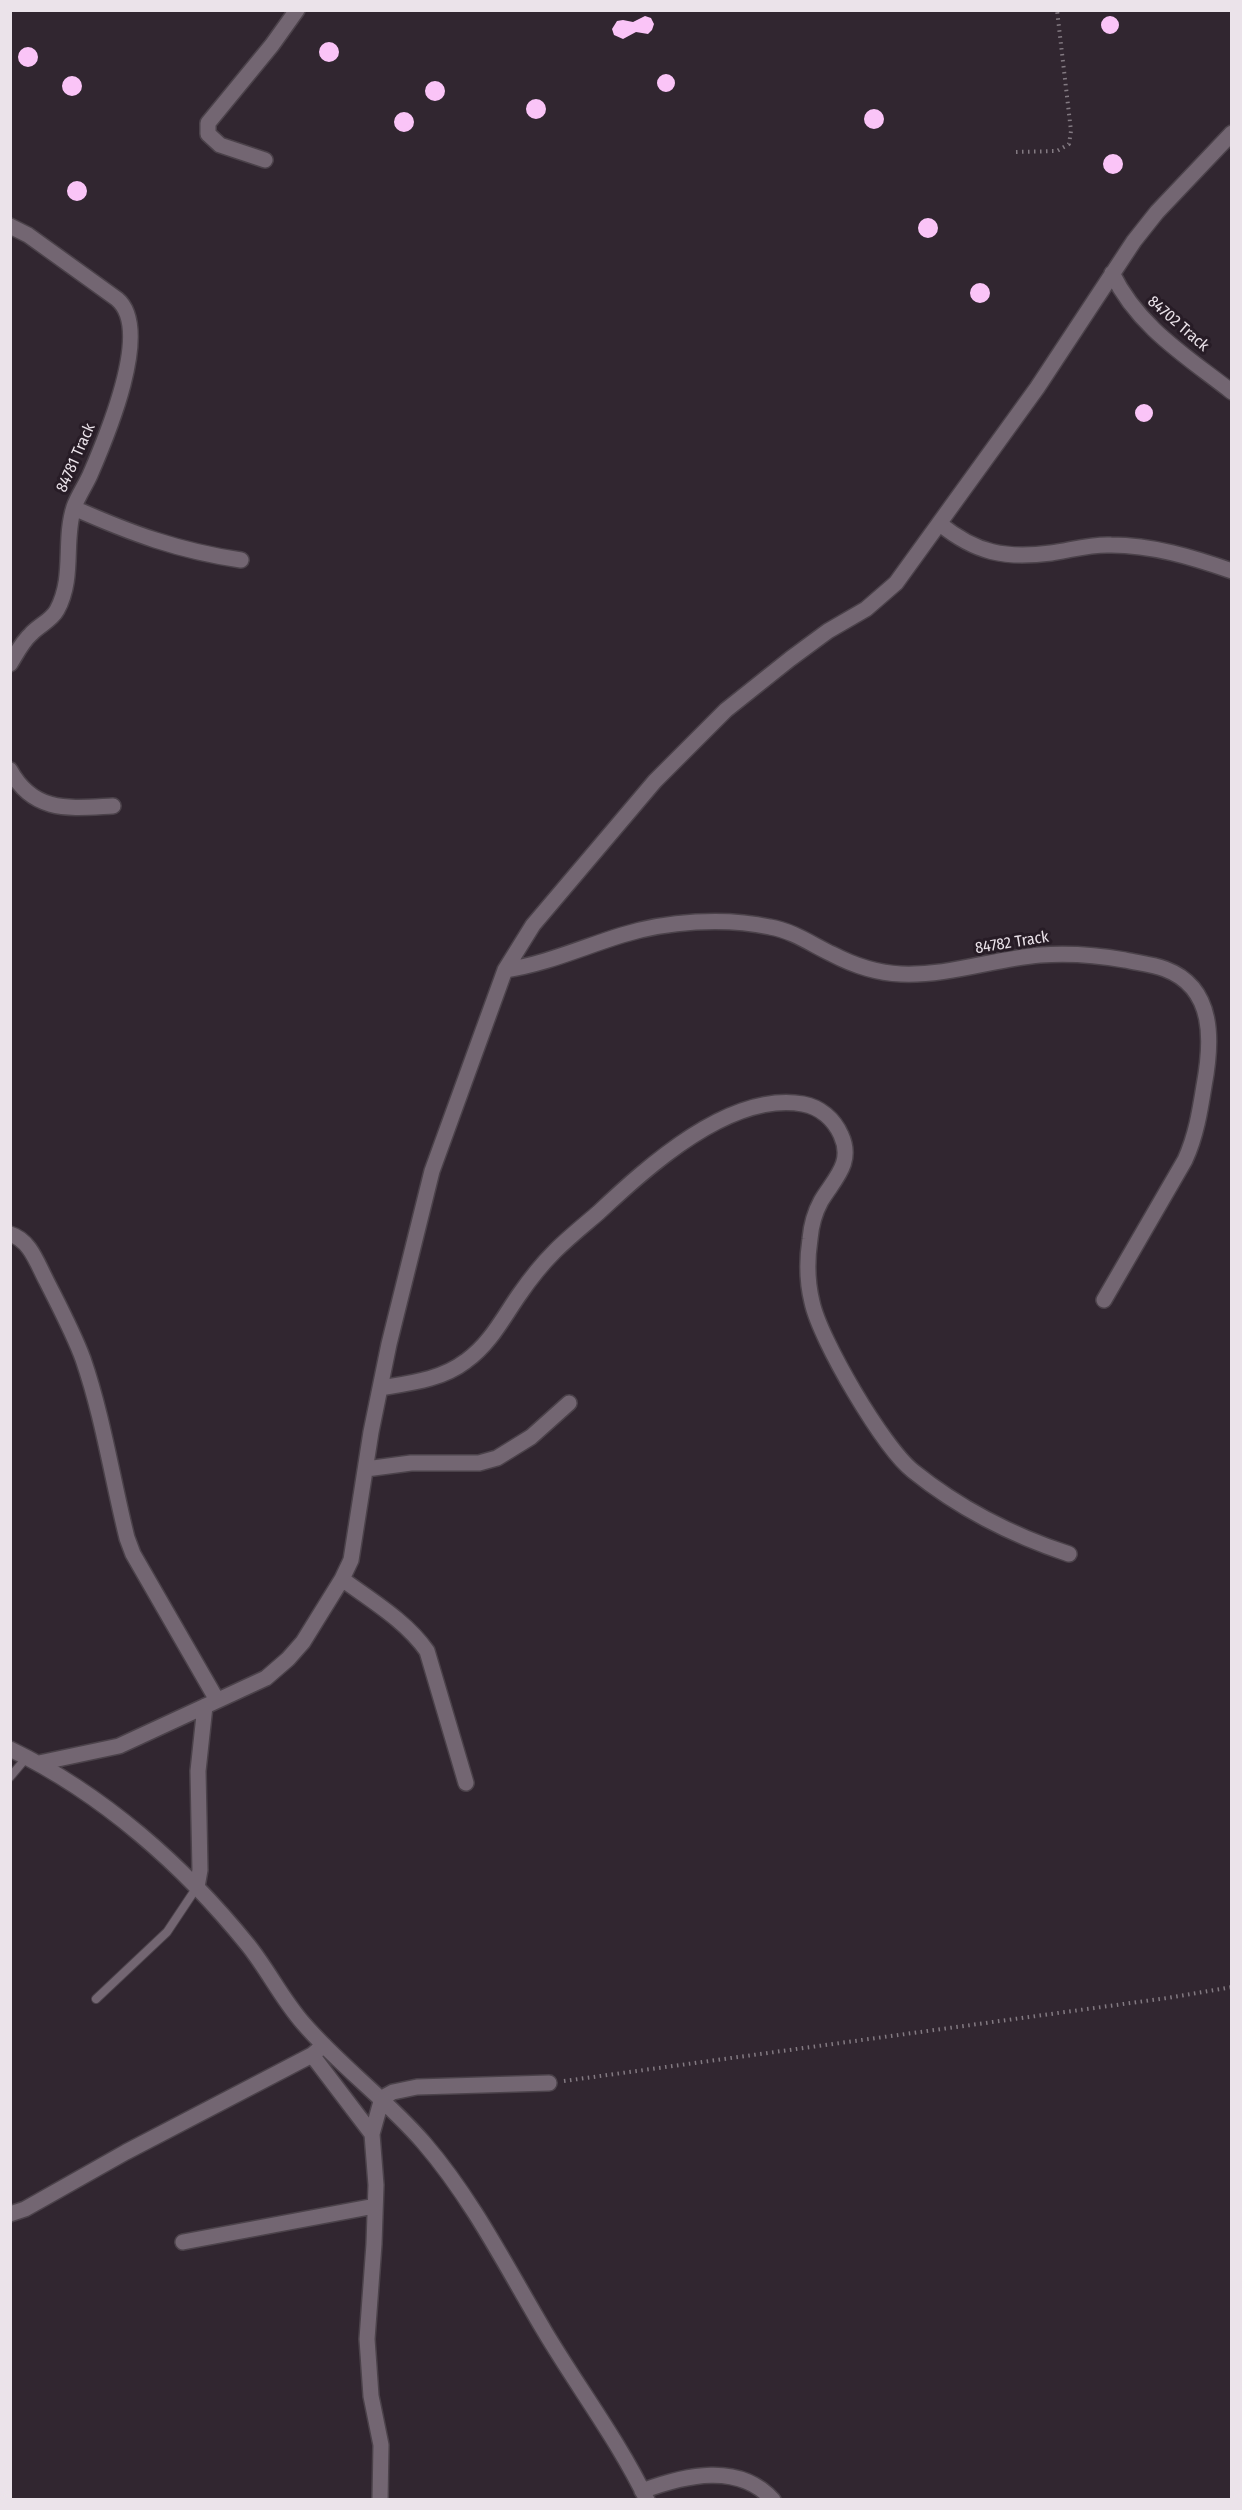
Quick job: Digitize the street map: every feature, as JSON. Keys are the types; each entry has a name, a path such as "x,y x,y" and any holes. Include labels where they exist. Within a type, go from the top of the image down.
{"street":[{"path":"265,160 220,145 208,134 208,123 272,45 297,10"},
{"path":"33,1760 119,1746 266,1678 303,1642 342,1579 351,1560 380,1388 414,1238 432,1171 505,970 533,925 675,760 726,710 828,631 882,597 910,566 1064,349 1112,273 1157,212 1232,133"},
{"name":"84781 Track","path":"10,226 48,249 123,304 128,312 131,334 126,366 109,430 74,508 69,569 62,600 49,620 30,634 10,664"},
{"name":"84702 Track","path":"1112,273 1123,295 1148,325 1232,392"},
{"path":"74,508 162,544 205,555 241,560"},
{"path":"940,524 970,546 1000,554 1051,553 1090,545 1114,544 1186,555 1232,571"},
{"path":"10,770 26,790 48,804 61,808 113,806"},
{"name":"84782 Track","path":"505,970 540,962 650,927 717,922 769,926 788,931 857,965 900,974 939,974 1015,958 1070,954 1116,959 1167,969 1193,990 1205,1009 1210,1029 1210,1051 1198,1121 1185,1160 1104,1300"},
{"path":"380,1388 438,1377 468,1360 484,1345 521,1292 556,1251 639,1175 711,1125 757,1106 777,1102 812,1106 826,1114 835,1124 842,1135 846,1150 844,1164 820,1203 814,1220 808,1270 812,1302 819,1325 837,1360 888,1444 912,1471 967,1507 1017,1535 1069,1554"},
{"path":"10,1234 19,1237 33,1255 69,1326 97,1405 121,1515 133,1554 211,1703 198,1771 200,1862 197,1887"},
{"path":"366,1469 411,1462 479,1463 497,1458 531,1437 569,1403"},
{"path":"342,1579 397,1620 417,1637 428,1652 466,1784"},
{"path":"10,1749 33,1760 105,1807 197,1887 251,1949 292,2008 372,2134"},
{"path":"318,2050 382,2098 424,2143 453,2179 495,2243 546,2334 615,2440 644,2495 672,2480 715,2476 749,2480 773,2499"},
{"path":"10,2214 25,2210 126,2152 318,2050"},
{"path":"381,2499 381,2445 371,2396 367,2339 375,2206 372,2134 382,2098 393,2092 411,2088 549,2083"},
{"path":"183,2242 375,2206"}],"lane":[{"path":"10,1777 33,1760"},
{"path":"96,1999 167,1932 197,1887"}],"path":[{"path":"1016,152 1057,151 1069,144 1071,131 1057,10"},
{"path":"549,2083 1167,1998 1232,1987"}],"building":[{"path":"645,16 651,18 654,24 648,34 636,32 623,39 614,35 612,29 617,21 633,22"},
{"path":"1106,16 1114,16 1119,21 1117,32 1106,34 1101,29 1101,21"},
{"path":"329,42 336,45 339,52 336,59 329,62 322,59 319,52 322,45"},
{"path":"28,47 35,50 38,57 35,64 28,67 21,64 18,57 21,50"},
{"path":"662,74 670,74 675,79 673,90 662,92 657,87 657,79"},
{"path":"72,76 79,79 82,86 79,93 72,96 65,93 62,86 65,79"},
{"path":"435,81 442,84 445,91 442,98 435,101 428,98 425,91 428,84"},
{"path":"536,99 543,102 546,109 543,116 536,119 529,116 526,109 529,102"},
{"path":"874,109 881,112 884,119 881,126 874,129 867,126 864,119 867,112"},
{"path":"404,112 411,115 414,122 411,129 404,132 397,129 394,122 397,115"},
{"path":"1113,154 1120,157 1123,164 1120,171 1113,174 1106,171 1103,164 1106,157"},
{"path":"77,181 84,184 87,191 84,198 77,201 70,198 67,191 70,184"},
{"path":"928,218 935,221 938,228 935,235 928,238 921,235 918,228 921,221"},
{"path":"980,283 987,286 990,293 987,300 980,303 973,300 970,293 973,286"},
{"path":"1140,404 1148,404 1153,409 1151,420 1140,422 1135,417 1135,409"}]}
